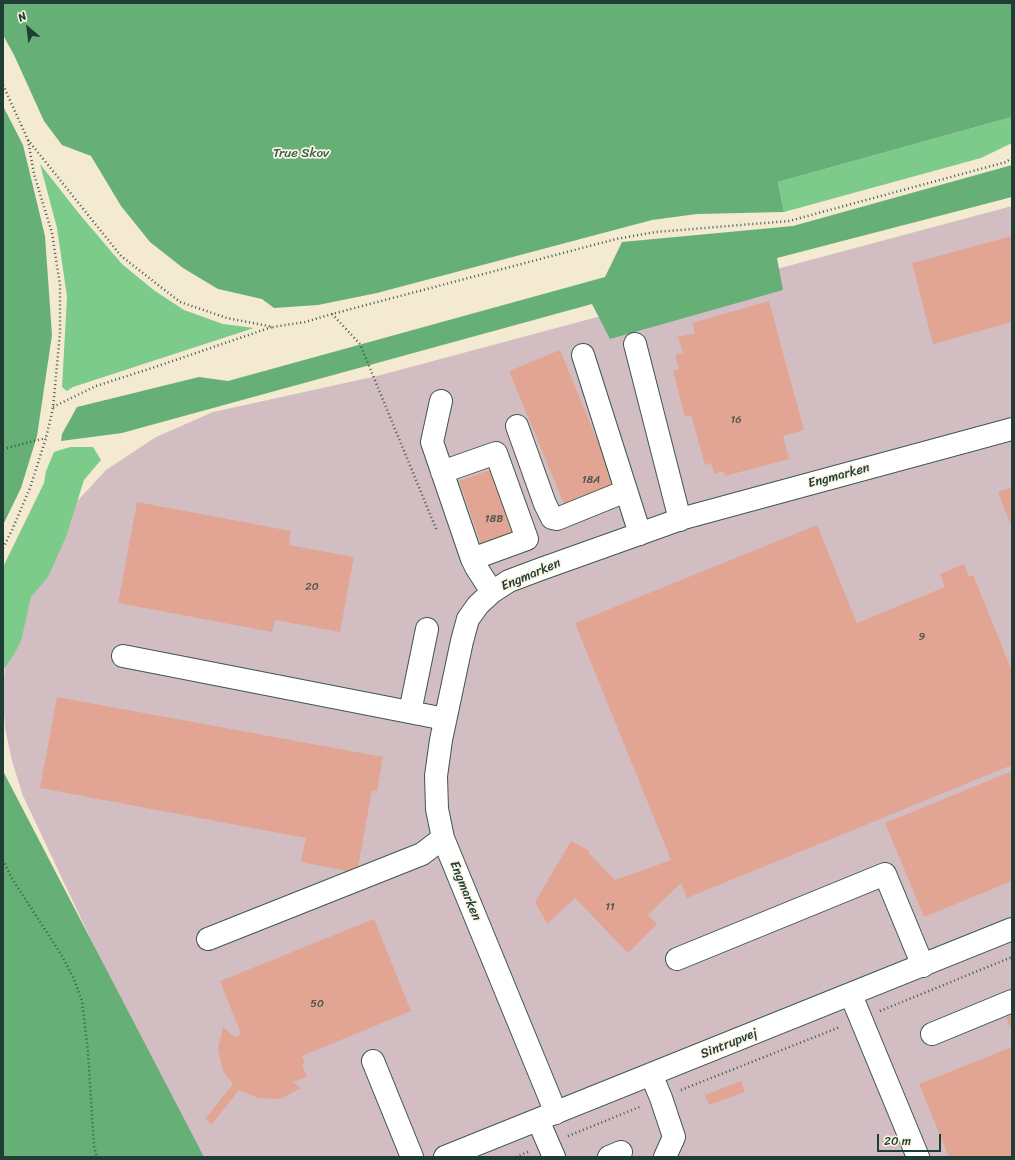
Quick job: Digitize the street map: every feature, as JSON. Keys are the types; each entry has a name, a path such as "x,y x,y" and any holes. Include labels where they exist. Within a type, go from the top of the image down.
{"street":[{"path":"635,344 680,520"},
{"path":"583,355 640,534"},
{"path":"441,401 432,442 472,559 476,568 492,592"},
{"path":"517,426 545,504 552,518 557,519 626,491"},
{"name":"Engmarken","path":"551,1151 547,1116 443,838 437,808 436,776 441,740 468,619 478,605 492,592 509,581 680,520 1012,429"},
{"path":"442,472 496,453 527,539 472,559"},
{"path":"410,712 427,629"},
{"path":"123,656 445,719"},
{"path":"208,939 422,854 443,838"},
{"path":"677,959 885,874 923,966"},
{"name":"Sintrupvej","path":"445,1157 470,1152 547,1116 1012,929"},
{"path":"851,995 918,1157"},
{"path":"932,1034 1012,1001"},
{"path":"374,1061 412,1157"},
{"path":"651,1074 682,1157"},
{"path":"665,1157 674,1137"}],"path":[{"path":"3,85 28,140 121,256 180,302 226,318 272,327"},
{"path":"3,548 30,488 46,438 53,408 60,333 60,285 52,233 34,174 28,140"},
{"path":"53,408 96,386 272,327 305,322 616,239 656,232 790,221 1006,162 1012,158"},
{"path":"332,314 360,344 438,532"},
{"path":"3,449 46,438"},
{"path":"3,860 11,877 62,956 74,979 82,1001 88,1052 94,1146 97,1157"},
{"path":"516,1157 551,1151 661,1098 1012,957"}],"shaded area":[{"path":"1012,206 1012,1157 194,1157 23,796 12,761 5,728 3,694 5,665 57,523 106,470 156,437 213,412 377,376"}],"green space":[{"name":"True Skov","path":"3,3 1012,3 1012,117 778,182 784,212 697,214 652,220 377,293 318,305 274,308 262,299 218,289 183,268 150,242 121,206 91,156 62,145 44,121 14,55 3,35"},
{"path":"3,106 23,145 45,236 52,335 37,436 21,488 3,525"},
{"path":"1012,117 1012,143 981,158 784,212 778,182"},
{"path":"40,164 81,216 122,264 155,291 184,310 223,324 254,328 73,387 67,391 62,387 67,297 57,228"},
{"path":"1012,165 1012,197 777,258 783,290 610,339 592,304 122,433 61,441 62,434 77,407 199,377 228,381 605,277 622,242 793,226"},
{"path":"70,447 93,447 101,460 84,480 66,537 48,577 31,597 21,641 3,670 3,567 44,483 46,471 54,452"},
{"path":"3,771 204,1157 3,1157"}],"building":[{"path":"1012,236 1012,322 933,344 912,263"},
{"path":"769,301 804,430 783,436 789,459 725,476 724,471 714,474 711,463 705,465 691,415 685,417 673,371 679,369 675,355 683,353 678,337 695,333 692,323"},
{"path":"560,350 615,483 564,504 509,371"},
{"path":"492,469 515,535 482,547 459,481"},
{"path":"1012,487 1012,528 998,492"},
{"path":"137,502 291,531 289,545 354,557 340,632 275,620 272,632 118,603"},
{"path":"817,525 857,623 945,587 940,574 964,564 969,577 973,575 1012,671 1012,765 687,898 681,883 648,915 657,924 628,953 575,898 547,924 535,902 571,841 590,851 588,852 615,880 671,860 575,623"},
{"path":"57,697 383,757 377,791 372,790 357,873 301,862 306,838 40,788"},
{"path":"1012,771 1012,881 924,917 885,823"},
{"path":"374,919 411,1011 302,1056 305,1063 302,1064 307,1077 293,1082 301,1088 280,1099 258,1098 239,1090 212,1124 205,1119 233,1084 223,1071 218,1049 223,1027 235,1037 241,1034 220,981"},
{"path":"1012,1015 1012,1032 1006,1017"},
{"path":"1012,1047 1012,1157 949,1157 919,1084"},
{"path":"741,1081 745,1092 709,1105 705,1095"}]}
